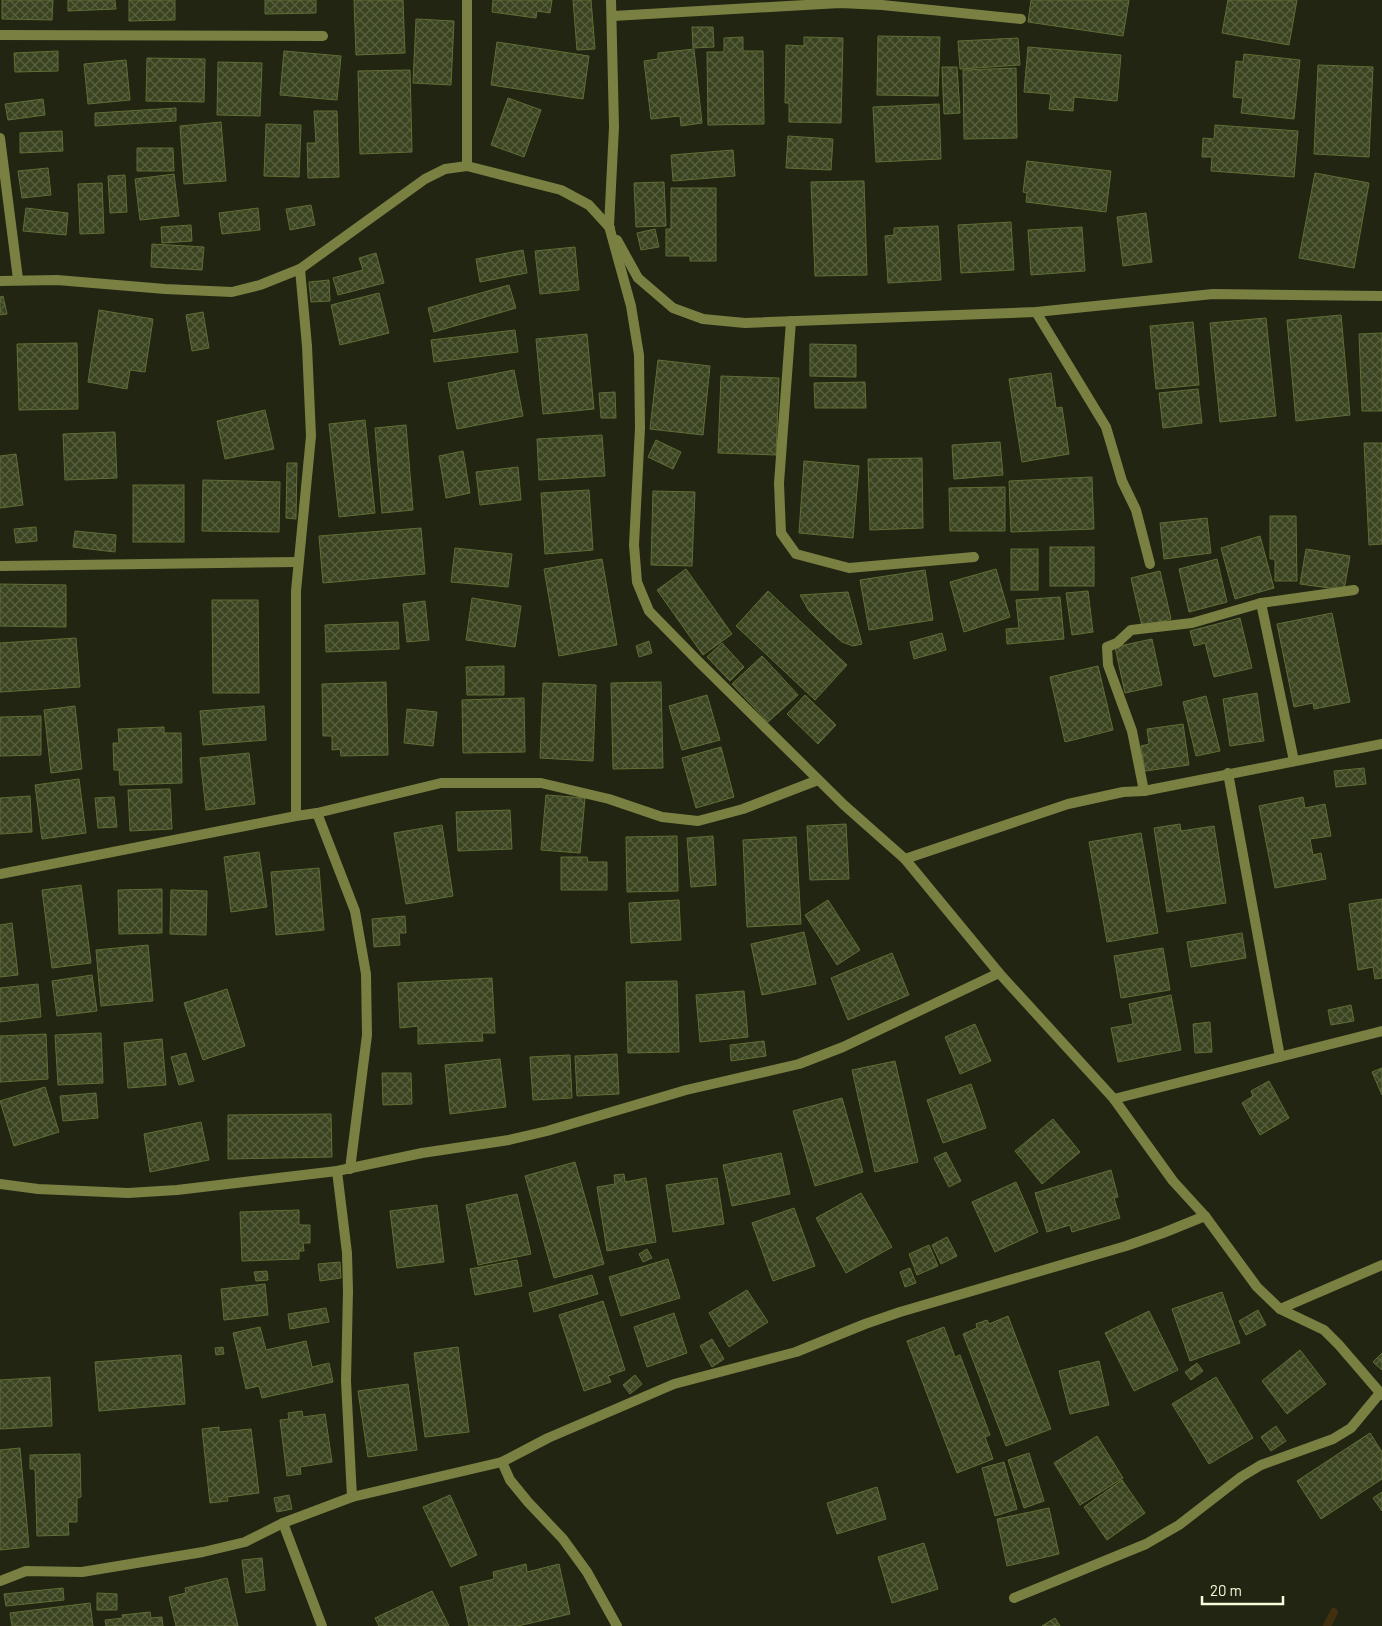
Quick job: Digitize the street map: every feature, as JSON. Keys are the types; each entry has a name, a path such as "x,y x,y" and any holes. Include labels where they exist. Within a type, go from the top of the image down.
{"street":[{"path":"467,0 467,166"},
{"path":"611,0 613,16 614,127 609,226 631,306 639,355 640,428 634,545 637,582 649,610 818,780 905,859 999,973 1114,1099 1173,1181 1205,1216 1257,1287 1280,1309 1324,1330 1381,1394 1352,1428 1333,1439 1261,1465 1241,1477 1179,1525 1146,1544 1014,1598"},
{"path":"613,16 841,1 1022,19"},
{"path":"0,35 323,36"},
{"path":"0,138 18,280"},
{"path":"0,281 57,280 165,289 232,292 260,285 300,269 425,179 445,169 467,166 562,190 589,205 609,226 638,278 673,308 703,319 745,323 1036,312 1213,294 1382,296"},
{"path":"296,816 296,591 311,436 307,346 300,269"},
{"path":"1036,312 1106,427 1122,482 1136,510 1150,564"},
{"path":"791,322 779,483 781,533 796,554 849,568 974,557"},
{"path":"0,566 298,562"},
{"path":"1144,791 1132,731 1108,665 1107,647 1117,642 1131,630 1192,623 1261,603 1354,590"},
{"path":"1261,603 1294,760"},
{"path":"905,859 1068,804 1382,744"},
{"path":"1228,773 1280,1057"},
{"path":"0,874 317,813 441,783 541,783 609,799 662,817 698,821 743,809 818,780"},
{"path":"317,813 355,911 366,974 367,1035 350,1168"},
{"path":"0,1184 38,1189 128,1193 177,1190 336,1172 441,1150 509,1140 547,1131 686,1090 799,1064 843,1048 999,973"},
{"path":"1114,1099 1382,1031"},
{"path":"336,1172 347,1253 346,1382 352,1497"},
{"path":"0,1581 26,1571 82,1572 203,1552 245,1542 283,1524 352,1497 502,1462 548,1438 674,1384 796,1352 874,1321 1126,1246 1205,1216"},
{"path":"1280,1309 1382,1265"},
{"path":"502,1462 510,1480 563,1539 587,1572 617,1626"},
{"path":"283,1524 322,1626"}],"building":[{"path":"2,0 53,0 52,20 2,19"},
{"path":"68,0 115,0 116,9 68,11"},
{"path":"129,0 175,0 175,20 129,21"},
{"path":"265,0 316,0 316,13 265,14"},
{"path":"354,0 403,0 405,53 356,55"},
{"path":"493,0 552,0 550,13 537,11 536,18 492,12"},
{"path":"573,0 591,0 595,49 577,50"},
{"path":"1031,0 1129,0 1123,36 1028,22"},
{"path":"1228,0 1297,0 1289,45 1222,33"},
{"path":"416,19 454,21 451,85 413,83"},
{"path":"692,27 713,27 714,47 693,48"},
{"path":"878,36 940,37 938,96 877,95"},
{"path":"743,37 743,51 763,51 764,124 708,125 707,52 724,52 724,38"},
{"path":"804,37 843,38 841,123 789,122 789,103 785,103 786,45 804,46"},
{"path":"1018,38 1020,65 960,69 958,41"},
{"path":"497,42 589,56 583,99 491,85"},
{"path":"1028,47 1121,55 1117,101 1074,97 1073,111 1049,109 1051,94 1024,92"},
{"path":"694,49 702,123 681,126 680,116 651,119 644,61 658,59 658,53"},
{"path":"58,51 58,71 15,72 14,53"},
{"path":"284,51 341,56 337,100 280,95"},
{"path":"1244,54 1300,60 1294,119 1241,113 1243,98 1233,97 1236,61 1243,62"},
{"path":"147,58 205,59 204,102 146,101"},
{"path":"126,60 130,100 88,104 84,64"},
{"path":"218,62 262,63 260,116 217,115"},
{"path":"1318,65 1373,67 1369,157 1314,154"},
{"path":"942,67 957,67 960,113 944,114"},
{"path":"1016,68 1017,138 964,139 963,70"},
{"path":"410,70 412,152 360,154 358,71"},
{"path":"508,98 541,110 524,157 491,145"},
{"path":"43,99 45,115 8,120 5,104"},
{"path":"939,104 941,159 876,162 873,107"},
{"path":"176,108 176,121 95,126 95,113"},
{"path":"314,111 337,111 339,177 308,178 307,143 316,143"},
{"path":"221,122 226,181 184,184 180,126"},
{"path":"266,124 301,125 299,177 264,176"},
{"path":"1215,125 1298,131 1294,177 1211,171 1212,157 1202,157 1203,138 1214,139"},
{"path":"62,131 63,151 20,153 20,133"},
{"path":"788,136 833,139 831,170 786,168"},
{"path":"137,148 173,148 174,171 137,171"},
{"path":"733,150 735,176 673,181 671,155"},
{"path":"1027,161 1111,171 1106,212 1026,202 1027,193 1023,192"},
{"path":"48,168 51,195 22,198 18,171"},
{"path":"1315,173 1369,183 1354,268 1299,258"},
{"path":"174,174 179,216 140,220 135,179"},
{"path":"125,175 127,212 110,213 108,176"},
{"path":"864,181 867,275 815,276 811,182"},
{"path":"664,182 666,226 636,227 634,183"},
{"path":"102,183 104,233 80,234 78,184"},
{"path":"671,188 716,188 716,261 690,261 690,256 666,256 666,229 671,229"},
{"path":"311,205 315,225 290,230 286,209"},
{"path":"26,208 68,213 66,235 23,231"},
{"path":"258,208 260,230 222,234 219,213"},
{"path":"1146,213 1152,262 1123,266 1117,217"},
{"path":"1011,222 1014,270 961,273 958,225"},
{"path":"191,225 192,241 162,243 161,227"},
{"path":"938,226 941,280 888,283 885,236 894,235 894,228"},
{"path":"1082,227 1085,271 1031,275 1028,230"},
{"path":"655,229 659,247 641,250 637,233"},
{"path":"152,244 204,247 202,270 151,267"},
{"path":"575,247 579,290 540,294 535,251"},
{"path":"523,250 527,273 480,282 476,259"},
{"path":"376,253 384,283 338,295 333,278 363,270 359,258"},
{"path":"329,280 330,301 311,302 309,282"},
{"path":"509,285 516,308 434,332 428,308"},
{"path":"379,293 389,333 340,345 331,305"},
{"path":"3,296 7,314 0,315 0,297"},
{"path":"99,310 153,319 145,372 130,370 127,389 88,382"},
{"path":"203,312 209,348 192,351 186,315"},
{"path":"1341,315 1350,415 1296,421 1287,320"},
{"path":"1266,318 1276,416 1220,422 1210,323"},
{"path":"1193,322 1199,385 1156,389 1150,326"},
{"path":"515,330 518,352 434,362 431,340"},
{"path":"1382,333 1382,411 1362,411 1359,334"},
{"path":"587,334 594,409 543,414 536,339"},
{"path":"77,343 78,409 19,410 17,344"},
{"path":"810,344 856,345 856,377 810,376"},
{"path":"658,360 710,366 703,435 650,429"},
{"path":"514,370 523,416 457,429 448,383"},
{"path":"1051,373 1056,408 1062,407 1069,454 1022,462 1009,379"},
{"path":"721,376 779,378 776,455 718,453"},
{"path":"865,382 866,408 815,408 814,383"},
{"path":"1198,389 1202,423 1163,428 1159,393"},
{"path":"615,392 616,418 601,418 599,393"},
{"path":"265,410 274,449 225,459 217,421"},
{"path":"365,420 375,513 339,517 329,424"},
{"path":"406,425 413,510 382,513 375,428"},
{"path":"115,432 117,478 65,480 63,434"},
{"path":"602,435 605,476 539,480 537,439"},
{"path":"656,440 681,452 673,469 648,457"},
{"path":"1000,442 1003,475 954,479 952,445"},
{"path":"1364,443 1382,443 1382,544 1369,545"},
{"path":"463,451 470,493 446,498 439,456"},
{"path":"16,454 23,505 0,508 0,456"},
{"path":"922,458 923,528 870,530 868,459"},
{"path":"804,461 859,466 853,538 799,533"},
{"path":"287,463 297,463 296,519 286,518"},
{"path":"518,467 521,500 480,505 476,472"},
{"path":"1092,477 1094,529 1011,532 1009,481"},
{"path":"203,480 280,482 279,532 202,531"},
{"path":"133,485 184,485 184,542 133,542"},
{"path":"1005,487 1005,531 950,531 949,488"},
{"path":"589,490 593,550 545,554 541,493"},
{"path":"653,491 695,492 692,566 651,565"},
{"path":"1270,516 1296,516 1297,581 1275,581 1275,559 1270,559"},
{"path":"1207,518 1211,553 1164,559 1160,523"},
{"path":"36,527 37,541 16,543 14,529"},
{"path":"421,528 425,574 323,583 319,536"},
{"path":"75,531 116,535 115,552 73,547"},
{"path":"1260,536 1274,588 1235,599 1221,548"},
{"path":"1050,547 1094,547 1094,586 1050,586"},
{"path":"455,548 512,554 508,587 451,582"},
{"path":"1011,549 1038,549 1038,590 1011,590"},
{"path":"1306,549 1350,556 1344,590 1300,584"},
{"path":"602,559 617,645 559,656 544,569"},
{"path":"1217,559 1227,602 1189,612 1179,569"},
{"path":"686,569 732,634 703,655 657,590"},
{"path":"996,569 1010,617 964,632 950,582"},
{"path":"925,570 933,620 869,630 860,580"},
{"path":"1160,571 1171,619 1142,626 1131,578"},
{"path":"0,584 66,585 66,627 0,626"},
{"path":"768,591 847,665 815,700 736,626"},
{"path":"1088,591 1093,632 1072,635 1066,593"},
{"path":"848,592 862,644 853,646 842,642 826,628 809,611 800,595"},
{"path":"1060,597 1064,639 1007,644 1006,629 1019,628 1016,600"},
{"path":"472,598 521,606 515,647 466,640"},
{"path":"212,600 258,600 259,693 213,693"},
{"path":"425,601 429,640 407,642 403,604"},
{"path":"1332,613 1350,702 1314,709 1313,703 1294,707 1277,624"},
{"path":"1240,618 1252,668 1214,677 1205,643 1194,646 1190,631"},
{"path":"398,622 399,649 326,652 325,625"},
{"path":"942,633 946,650 914,659 910,642"},
{"path":"76,638 80,687 0,692 0,643"},
{"path":"1152,639 1162,685 1125,693 1115,647"},
{"path":"649,641 652,653 639,657 636,646"},
{"path":"722,643 744,667 730,681 707,657"},
{"path":"762,656 798,695 768,722 732,684"},
{"path":"504,666 504,695 467,695 466,667"},
{"path":"1098,666 1113,730 1065,742 1050,677"},
{"path":"386,682 388,755 341,756 340,749 332,750 332,736 323,736 322,684"},
{"path":"661,682 663,768 613,769 611,683"},
{"path":"543,683 596,685 593,761 540,758"},
{"path":"1257,693 1264,741 1230,746 1223,699"},
{"path":"707,695 720,740 682,750 669,706"},
{"path":"805,695 836,725 818,744 787,714"},
{"path":"1206,696 1220,751 1196,756 1183,702"},
{"path":"524,698 525,752 463,753 462,700"},
{"path":"75,706 82,769 51,773 44,710"},
{"path":"264,706 266,740 203,745 200,711"},
{"path":"407,709 437,712 433,746 404,743"},
{"path":"41,716 41,755 0,756 0,717"},
{"path":"1183,724 1189,765 1145,771 1141,746 1149,744 1147,729"},
{"path":"164,727 164,733 181,733 182,783 120,785 119,770 114,770 113,743 119,743 118,729"},
{"path":"721,747 734,797 696,808 682,758"},
{"path":"249,753 255,804 206,810 200,758"},
{"path":"1364,768 1366,784 1336,787 1334,771"},
{"path":"79,779 86,833 42,839 35,785"},
{"path":"170,789 172,829 130,831 128,790"},
{"path":"546,795 585,798 580,853 541,850"},
{"path":"30,796 32,832 0,834 0,798"},
{"path":"114,797 117,827 98,828 95,798"},
{"path":"1303,797 1305,808 1325,804 1331,836 1310,839 1313,855 1321,853 1326,879 1275,888 1259,806"},
{"path":"510,810 512,849 458,851 456,812"},
{"path":"846,824 849,879 810,880 807,826"},
{"path":"1180,824 1181,831 1214,826 1226,903 1167,912 1154,828"},
{"path":"442,825 453,896 406,904 394,833"},
{"path":"1141,833 1158,933 1107,942 1089,842"},
{"path":"677,836 678,891 627,892 626,837"},
{"path":"713,836 716,885 691,887 687,838"},
{"path":"796,837 801,924 747,927 743,840"},
{"path":"259,852 267,907 231,912 224,857"},
{"path":"561,857 587,857 588,862 607,862 607,890 561,890"},
{"path":"319,868 324,930 276,935 271,872"},
{"path":"81,885 91,963 52,968 42,890"},
{"path":"162,889 162,933 119,934 118,890"},
{"path":"171,890 207,891 206,935 170,934"},
{"path":"1382,899 1382,978 1375,979 1373,967 1358,970 1349,904"},
{"path":"679,900 681,940 631,943 629,903"},
{"path":"828,900 860,950 837,965 805,915"},
{"path":"405,916 406,933 399,933 400,945 374,947 372,919"},
{"path":"12,923 18,975 0,977 0,925"},
{"path":"804,932 816,984 762,995 751,944"},
{"path":"1242,933 1246,958 1191,967 1187,942"},
{"path":"148,945 153,1001 101,1006 96,950"},
{"path":"1163,948 1170,990 1121,998 1114,956"},
{"path":"892,953 909,995 848,1020 831,978"},
{"path":"92,975 97,1011 57,1016 52,981"},
{"path":"492,978 495,1033 482,1033 483,1041 418,1044 418,1026 400,1028 398,983"},
{"path":"677,981 679,1052 628,1053 626,982"},
{"path":"38,984 41,1017 0,1022 0,988"},
{"path":"227,989 245,1046 203,1060 184,1003"},
{"path":"744,991 748,1037 700,1042 696,995"},
{"path":"1171,995 1181,1050 1118,1062 1111,1028 1133,1024 1129,1004"},
{"path":"1351,1005 1354,1021 1331,1025 1328,1010"},
{"path":"1210,1022 1212,1052 1195,1053 1193,1024"},
{"path":"975,1024 991,1061 960,1074 945,1037"},
{"path":"101,1033 103,1083 58,1085 55,1035"},
{"path":"46,1034 48,1079 0,1082 0,1036"},
{"path":"162,1039 166,1085 128,1088 124,1043"},
{"path":"764,1041 766,1056 731,1061 730,1045"},
{"path":"186,1053 194,1081 179,1085 171,1057"},
{"path":"617,1054 619,1094 577,1096 575,1056"},
{"path":"570,1055 572,1098 533,1100 530,1057"},
{"path":"500,1059 506,1107 450,1114 445,1065"},
{"path":"895,1061 918,1162 875,1172 852,1070"},
{"path":"1382,1068 1382,1095 1372,1072"},
{"path":"382,1073 411,1073 412,1104 383,1105"},
{"path":"1269,1081 1289,1118 1260,1135 1242,1103 1253,1096 1251,1091"},
{"path":"971,1084 986,1128 943,1143 927,1100"},
{"path":"45,1087 59,1132 14,1146 0,1101"},
{"path":"96,1093 98,1118 63,1121 60,1096"},
{"path":"842,1098 863,1172 815,1186 793,1111"},
{"path":"331,1114 332,1157 228,1159 228,1115"},
{"path":"1053,1119 1080,1152 1042,1184 1015,1151"},
{"path":"201,1122 209,1160 150,1172 144,1134"},
{"path":"946,1152 961,1181 949,1187 934,1158"},
{"path":"781,1153 790,1194 732,1206 723,1165"},
{"path":"575,1162 604,1264 554,1278 525,1176"},
{"path":"1111,1170 1118,1197 1114,1198 1120,1218 1072,1232 1070,1225 1047,1232 1035,1193"},
{"path":"624,1174 625,1182 646,1178 656,1242 607,1251 597,1187 615,1184 614,1175"},
{"path":"717,1178 724,1224 673,1232 666,1185"},
{"path":"1016,1182 1038,1232 995,1252 972,1202"},
{"path":"861,1193 892,1247 846,1273 816,1218"},
{"path":"517,1194 531,1254 478,1265 466,1205"},
{"path":"437,1205 444,1262 397,1268 390,1211"},
{"path":"794,1208 815,1266 773,1281 752,1223"},
{"path":"299,1210 299,1225 310,1225 310,1243 303,1243 304,1251 299,1251 299,1259 242,1261 240,1212"},
{"path":"947,1237 957,1256 941,1264 932,1245"},
{"path":"929,1245 938,1266 917,1275 909,1254"},
{"path":"647,1249 652,1258 643,1262 639,1254"},
{"path":"668,1259 680,1298 621,1316 609,1277"},
{"path":"517,1260 522,1286 475,1295 470,1269"},
{"path":"340,1262 341,1278 320,1281 318,1264"},
{"path":"910,1268 916,1283 905,1287 900,1272"},
{"path":"267,1271 268,1280 256,1281 254,1272"},
{"path":"592,1275 598,1294 534,1312 529,1293"},
{"path":"265,1284 268,1315 224,1320 221,1289"},
{"path":"747,1290 768,1322 729,1347 709,1313"},
{"path":"1222,1292 1240,1343 1190,1361 1172,1309"},
{"path":"603,1301 625,1370 608,1376 611,1382 584,1391 559,1315"},
{"path":"326,1308 329,1322 290,1329 288,1314"},
{"path":"1258,1310 1266,1325 1246,1335 1239,1321"},
{"path":"1149,1311 1178,1370 1134,1391 1105,1333"},
{"path":"674,1313 687,1353 647,1367 634,1327"},
{"path":"1008,1316 1051,1429 1006,1446 963,1334 977,1328 976,1324 987,1320 989,1324"},
{"path":"260,1327 266,1350 306,1341 312,1367 329,1363 333,1382 262,1398 259,1386 246,1389 233,1333"},
{"path":"944,1327 955,1357 960,1355 990,1435 985,1437 993,1459 957,1473 907,1341"},
{"path":"712,1339 724,1359 712,1367 700,1346"},
{"path":"223,1347 224,1354 216,1355 215,1348"},
{"path":"458,1347 469,1432 425,1437 414,1353"},
{"path":"1300,1350 1326,1384 1287,1414 1262,1381"},
{"path":"1382,1353 1382,1370 1373,1362"},
{"path":"181,1355 185,1404 99,1411 95,1362"},
{"path":"1099,1361 1109,1405 1070,1414 1059,1371"},
{"path":"1197,1363 1203,1371 1191,1380 1185,1372"},
{"path":"635,1375 642,1384 630,1394 623,1385"},
{"path":"50,1377 52,1426 0,1429 0,1380"},
{"path":"1216,1377 1253,1438 1209,1464 1172,1404"},
{"path":"408,1384 417,1450 368,1457 358,1391"},
{"path":"302,1411 303,1417 325,1414 332,1462 300,1467 301,1474 287,1476 280,1420 289,1419 288,1413"},
{"path":"1276,1426 1286,1441 1271,1451 1261,1437"},
{"path":"219,1427 219,1432 251,1429 259,1493 227,1497 228,1501 210,1503 202,1429"},
{"path":"1370,1433 1382,1452 1382,1479 1321,1519 1297,1481"},
{"path":"1097,1436 1123,1478 1080,1505 1054,1463"},
{"path":"20,1448 29,1547 0,1550 0,1450"},
{"path":"1029,1453 1044,1501 1024,1508 1008,1460"},
{"path":"80,1454 81,1497 77,1498 77,1522 68,1522 69,1535 37,1536 35,1469 30,1469 30,1455"},
{"path":"1004,1462 1017,1509 995,1516 982,1468"},
{"path":"1122,1480 1145,1513 1107,1540 1084,1507"},
{"path":"877,1487 886,1519 837,1534 827,1503"},
{"path":"1382,1492 1382,1511 1373,1498"},
{"path":"289,1495 292,1509 277,1512 274,1498"},
{"path":"450,1495 477,1555 451,1567 423,1507"},
{"path":"1049,1508 1059,1554 1007,1566 997,1519"},
{"path":"924,1543 938,1589 892,1603 878,1557"},
{"path":"262,1558 265,1590 246,1593 242,1560"},
{"path":"526,1564 527,1572 559,1564 570,1614 518,1626 469,1626 460,1587 494,1579 493,1572"},
{"path":"227,1578 238,1626 176,1626 169,1597 186,1593 185,1588"},
{"path":"63,1588 64,1600 6,1606 4,1594"},
{"path":"432,1591 449,1626 379,1626 375,1618"},
{"path":"97,1593 117,1594 117,1610 97,1610"},
{"path":"90,1603 93,1626 12,1626 10,1613"},
{"path":"150,1612 151,1618 162,1617 163,1626 106,1626 105,1620 123,1618 122,1615"},
{"path":"1055,1618 1060,1626 1042,1626"}],"waterway":[{"path":"1327,1626 1334,1612"}]}
